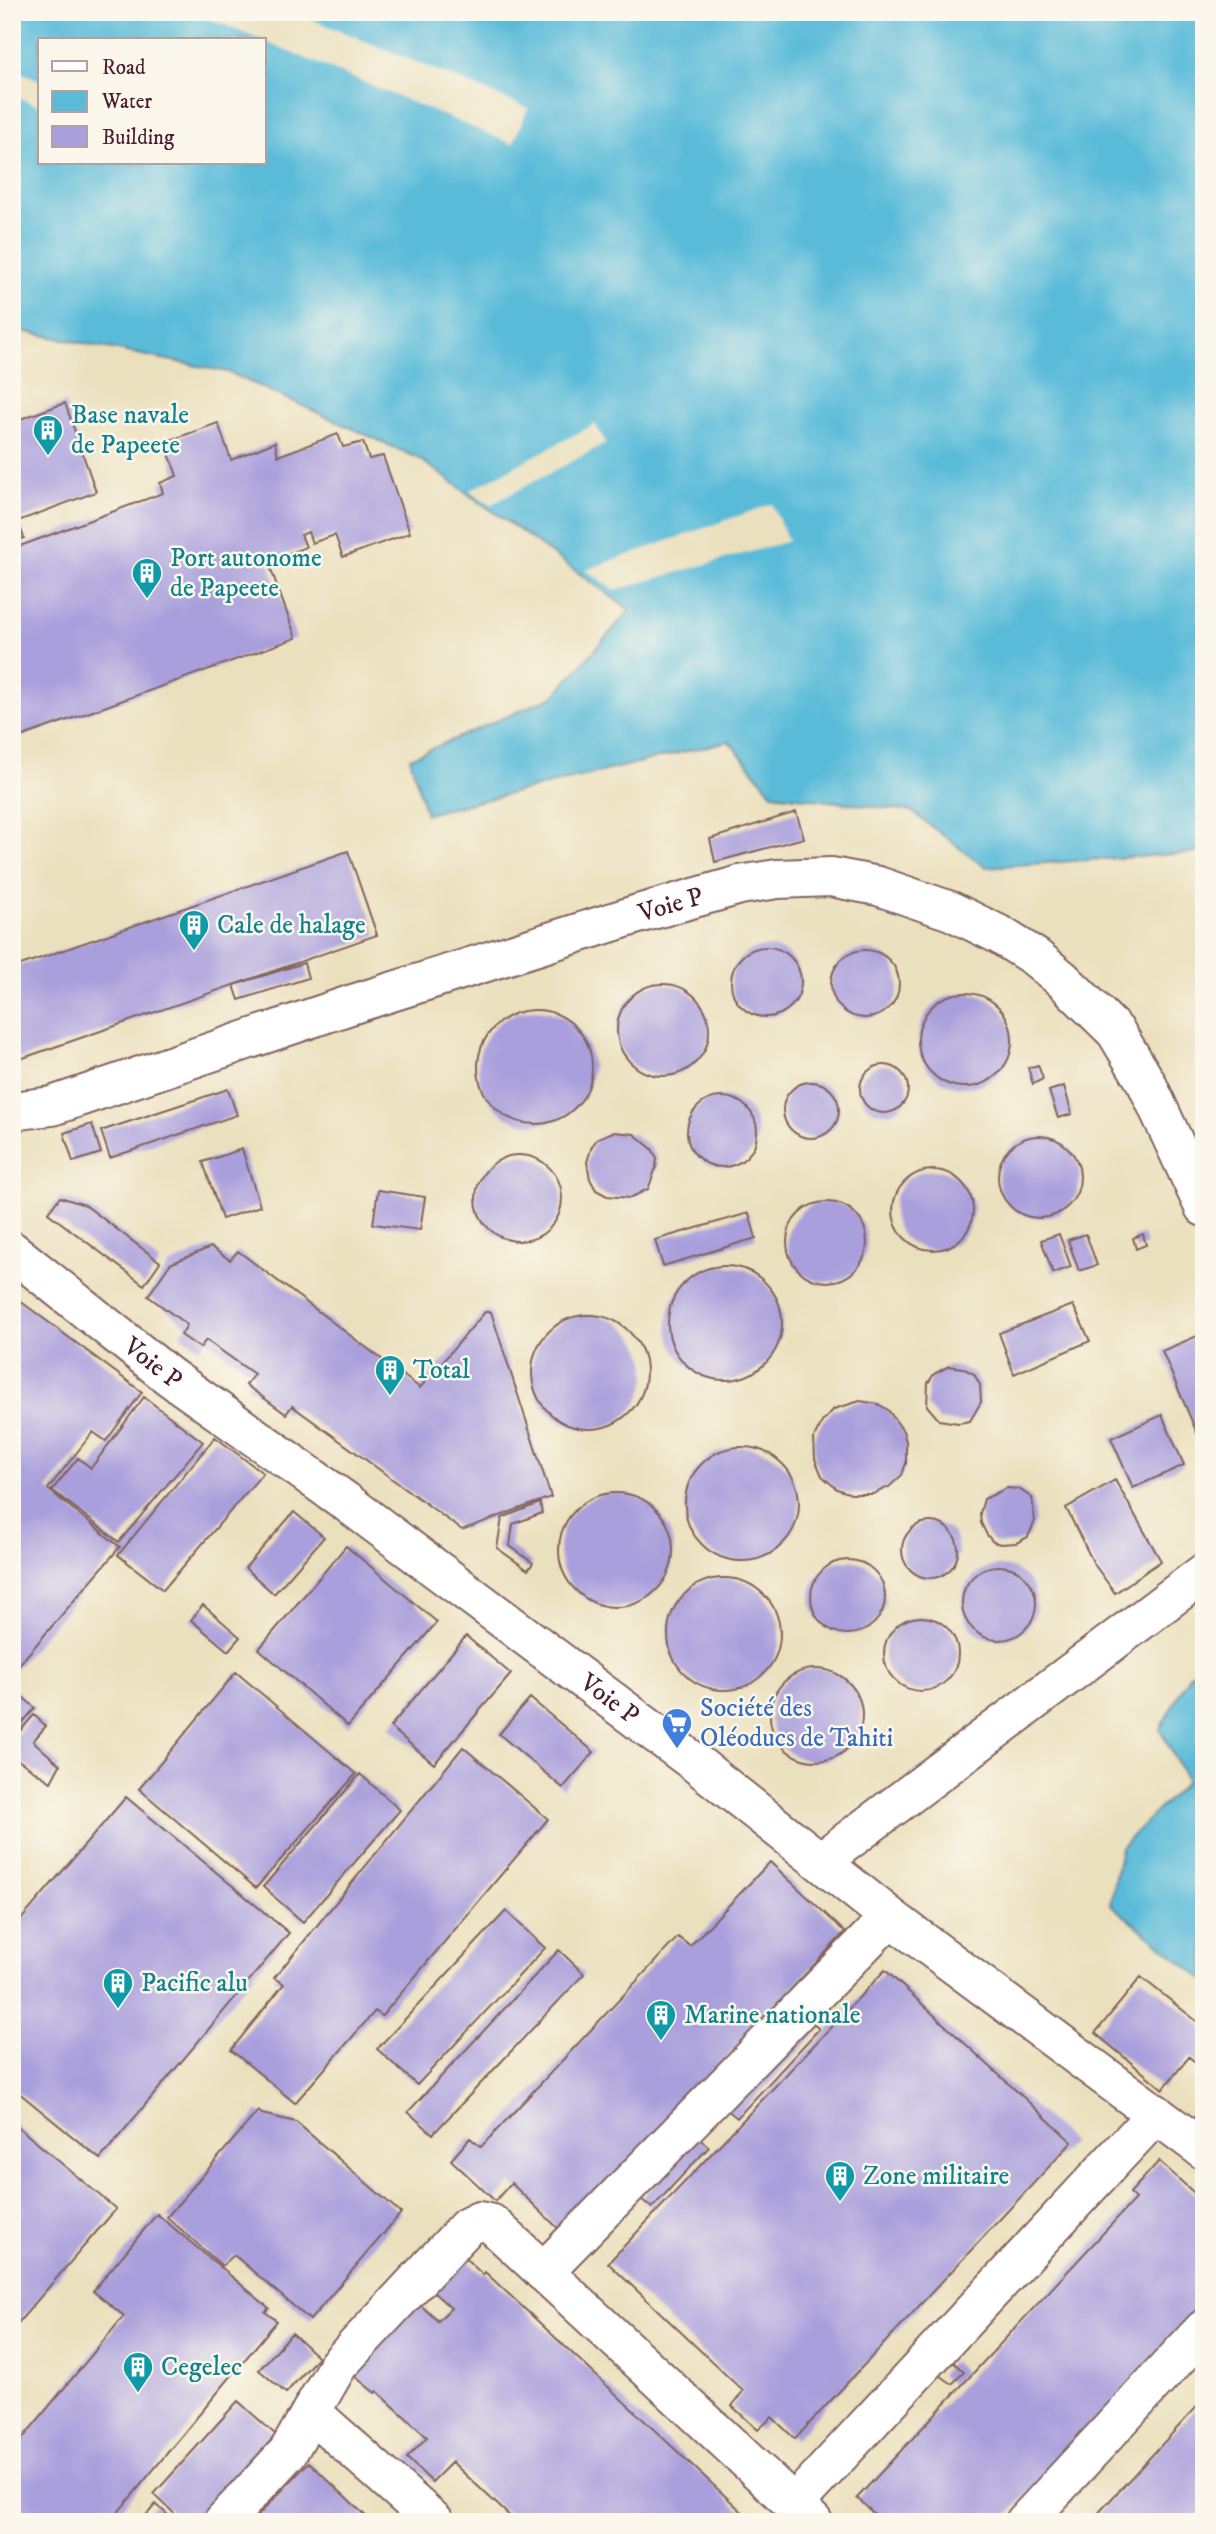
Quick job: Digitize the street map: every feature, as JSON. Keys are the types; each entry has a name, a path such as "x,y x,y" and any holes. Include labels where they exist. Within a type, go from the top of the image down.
{"lane":[{"name":"Voie P","path":"12,1111 52,1106 375,997 740,885 777,879 831,877 878,886 951,911 1000,935 1035,957 1063,980 1116,1032 1147,1084 1204,1208"},
{"name":"Voie P","path":"12,1251 170,1377 345,1501 698,1765 890,1917 1204,2150"},
{"path":"821,1861 1204,1573"},
{"path":"543,2272 890,1917"},
{"path":"223,2522 288,2452 338,2365 467,2227 479,2221 492,2224 803,2513 1156,2114"},
{"path":"1026,2522 1204,2329"},
{"path":"311,2412 435,2522"}],"water":[{"path":"12,12 1204,12 1204,852 985,867 911,811 773,794 729,741 426,814 410,758 554,696 630,610 420,459 228,372 22,331 12,325"},
{"path":"1204,1667 1204,1980 1110,1904 1121,1847 1187,1781 1160,1729 1190,1674"}],"pier":[{"path":"193,12 294,12 528,108 513,144 266,42 266,38 256,38"},
{"path":"12,69 38,79 38,105 12,95"},
{"path":"595,424 606,443 490,505 469,491"},
{"path":"772,504 788,541 615,590 586,570"}],"building":[{"name":"Base navale de Papeete","path":"65,403 96,492 18,521 24,538 12,543 12,422"},
{"name":"Port autonome de Papeete","path":"218,423 231,460 275,442 278,456 338,434 343,447 363,442 369,459 383,456 410,533 343,557 335,535 312,543 308,532 301,535 306,547 268,561 296,638 12,740 12,549 163,493 160,483 177,476 165,442"},
{"path":"796,812 804,838 715,862 710,839"},
{"name":"Cale de halage","path":"348,851 377,935 20,1059 12,1052 12,968"},
{"path":"766,947 785,953 795,963 801,982 795,1001 785,1011 766,1017 747,1011 737,1001 731,982 737,963 747,953"},
{"path":"858,950 872,950 884,955 894,965 899,984 894,1003 884,1013 872,1018 858,1018 846,1013 836,1003 831,991 831,977 836,965 846,955"},
{"path":"304,963 308,978 239,1000 234,985"},
{"path":"654,984 672,984 689,991 702,1004 709,1021 709,1039 702,1056 689,1069 672,1076 654,1076 637,1069 624,1056 617,1039 617,1021 624,1004 637,991"},
{"path":"965,993 983,997 998,1007 1008,1022 1012,1040 1008,1058 998,1073 983,1083 965,1087 947,1083 932,1073 922,1058 918,1040 922,1022 932,1007 947,997"},
{"path":"535,1010 557,1014 575,1027 588,1045 592,1067 588,1089 575,1107 557,1120 535,1124 513,1120 495,1107 482,1089 478,1067 482,1045 495,1027 513,1014"},
{"path":"884,1065 901,1072 908,1089 901,1106 884,1113 867,1106 860,1089 867,1072"},
{"path":"1038,1065 1043,1079 1033,1084 1028,1068"},
{"path":"811,1082 822,1084 831,1090 837,1099 837,1121 831,1130 822,1136 811,1138 800,1136 791,1130 785,1121 783,1110 785,1099 791,1090 800,1084"},
{"path":"1064,1086 1072,1114 1058,1118 1049,1091"},
{"path":"228,1089 237,1115 110,1158 101,1131"},
{"path":"722,1097 747,1107 757,1132 747,1157 722,1167 697,1157 687,1132 697,1107"},
{"path":"92,1124 101,1153 73,1162 64,1133"},
{"path":"613,1132 634,1134 652,1149 657,1158 648,1189 630,1198 607,1196 596,1190 590,1179 587,1162 592,1146 598,1138"},
{"path":"1039,1136 1055,1140 1068,1148 1076,1161 1080,1177 1076,1193 1068,1206 1055,1214 1039,1218 1023,1214 1010,1206 1002,1193 998,1177 1002,1161 1010,1148 1023,1140"},
{"path":"242,1149 260,1206 222,1219 203,1162"},
{"path":"511,1155 527,1155 550,1167 559,1181 562,1198 559,1215 550,1229 527,1241 511,1241 495,1234 483,1222 476,1206 476,1190 483,1174 495,1162"},
{"path":"925,1170 941,1170 956,1176 967,1187 973,1210 967,1233 956,1244 941,1250 925,1250 910,1244 899,1233 893,1218 893,1202 899,1187 910,1176"},
{"path":"378,1190 425,1197 420,1230 373,1224"},
{"path":"60,1197 85,1205 160,1262 144,1285 48,1213"},
{"path":"819,1202 835,1202 856,1213 867,1234 867,1250 856,1271 835,1282 819,1282 805,1276 793,1264 787,1250 787,1234 793,1220 805,1208"},
{"path":"749,1213 756,1238 663,1266 655,1240"},
{"path":"1059,1234 1071,1267 1053,1273 1041,1240"},
{"path":"1086,1234 1097,1265 1079,1271 1068,1240"},
{"path":"1143,1234 1146,1245 1136,1249 1133,1238"},
{"name":"Total","path":"211,1247 230,1260 238,1251 420,1388 485,1312 491,1312 551,1497 462,1530 292,1406 286,1414 246,1385 254,1374 206,1340 200,1348 181,1335 187,1325 148,1296 170,1264"},
{"path":"725,1266 747,1270 757,1275 773,1291 778,1301 782,1323 778,1345 773,1355 757,1371 747,1376 725,1380 703,1376 693,1371 677,1355 672,1345 668,1323 672,1301 677,1291 693,1275 703,1270"},
{"path":"12,1295 142,1392 106,1441 93,1432 48,1489 120,1547 12,1673"},
{"path":"1073,1305 1090,1341 1014,1374 999,1333"},
{"path":"589,1315 611,1319 621,1324 637,1340 642,1350 646,1372 642,1394 637,1404 621,1420 611,1425 589,1429 567,1425 557,1420 541,1404 536,1394 532,1372 536,1350 541,1340 557,1324 567,1319"},
{"path":"1204,1333 1204,1436 1199,1438 1162,1351"},
{"path":"949,1366 963,1368 974,1374 980,1385 981,1402 970,1421 958,1423 939,1420 927,1406 928,1383 934,1374"},
{"path":"144,1397 203,1442 119,1542 52,1490 78,1458 91,1468"},
{"path":"860,1401 878,1404 888,1410 903,1431 906,1442 906,1463 902,1475 889,1487 873,1494 851,1494 837,1489 822,1476 815,1459 814,1438 822,1422 834,1409"},
{"path":"1162,1415 1184,1465 1133,1488 1111,1438"},
{"path":"215,1437 263,1473 163,1590 118,1555"},
{"path":"742,1447 764,1452 782,1464 794,1482 799,1504 794,1526 782,1544 764,1556 742,1561 720,1556 702,1544 690,1526 685,1504 690,1482 702,1464 720,1452"},
{"path":"1115,1480 1161,1561 1115,1593 1094,1564 1066,1508"},
{"path":"1007,1488 1019,1489 1032,1498 1035,1521 1028,1537 1016,1543 1001,1544 993,1542 987,1535 980,1513 984,1499"},
{"path":"616,1493 638,1498 656,1510 668,1528 673,1550 668,1572 656,1590 638,1602 616,1607 594,1602 576,1590 564,1572 559,1550 564,1528 576,1510 594,1498"},
{"path":"540,1503 542,1513 513,1524 510,1546 533,1563 528,1570 497,1548 502,1518"},
{"path":"294,1512 324,1537 274,1594 245,1568"},
{"path":"930,1522 941,1524 950,1530 956,1539 956,1561 950,1570 941,1576 930,1578 919,1576 910,1570 904,1561 902,1550 904,1539 910,1530 919,1524"},
{"path":"346,1546 437,1622 348,1726 259,1649"},
{"path":"848,1560 869,1566 879,1576 885,1597 879,1618 869,1628 848,1634 827,1628 817,1618 811,1597 817,1576 827,1566"},
{"path":"999,1566 1013,1569 1025,1577 1033,1589 1036,1603 1033,1617 1025,1629 1013,1637 999,1640 985,1637 973,1629 965,1617 962,1603 965,1589 973,1577 985,1569"},
{"path":"724,1578 745,1582 763,1595 776,1613 780,1634 776,1655 763,1673 745,1686 724,1690 703,1686 685,1673 672,1655 668,1634 672,1613 685,1595 703,1582"},
{"path":"203,1605 240,1637 228,1651 191,1620"},
{"path":"921,1617 942,1623 952,1633 958,1654 952,1675 942,1685 921,1691 900,1685 890,1675 884,1654 890,1633 900,1623"},
{"path":"466,1636 511,1674 434,1764 390,1727"},
{"path":"807,1669 825,1669 842,1676 855,1689 862,1706 862,1724 855,1741 842,1754 825,1761 807,1761 790,1754 777,1741 770,1724 770,1706 777,1689 790,1676"},
{"path":"236,1672 356,1774 256,1888 139,1789"},
{"path":"12,1687 35,1708 12,1735"},
{"path":"530,1698 594,1752 563,1788 499,1734"},
{"path":"34,1715 46,1726 33,1741 60,1765 51,1782 12,1756 12,1740"},
{"path":"463,1747 548,1819 382,2016 375,2011 295,2103 231,2050 284,1984 274,1978"},
{"path":"360,1774 400,1810 303,1922 263,1887"},
{"name":"Pacific alu","path":"126,1797 289,1933 100,2159 12,2087 12,1930"},
{"name":"Marine nationale","path":"770,1862 845,1932 563,2233 511,2183 495,2201 451,2160 470,2138 481,2147 678,1937 690,1946"},
{"path":"506,1911 545,1948 417,2085 377,2049"},
{"path":"559,1950 584,1974 433,2134 408,2112"},
{"name":"Zone militaire","path":"885,1970 1072,2142 795,2439 772,2417 758,2430 732,2406 743,2391 608,2263"},
{"path":"1141,1977 1204,2027 1204,2069 1189,2057 1163,2089 1095,2033"},
{"path":"808,2019 819,2029 737,2118 726,2109"},
{"path":"258,2111 296,2122 401,2213 310,2320 234,2255 222,2266 167,2217"},
{"path":"12,2122 116,2209 12,2330"},
{"path":"698,2137 709,2147 652,2208 641,2199"},
{"path":"1159,2161 1204,2202 1204,2303 1001,2522 883,2522 857,2498 1135,2199 1130,2193"},
{"name":"Cegelec","path":"157,2214 269,2308 265,2312 277,2321 110,2522 26,2522 12,2510 12,2451 124,2316 93,2291"},
{"path":"462,2255 483,2275 485,2272 753,2522 516,2522 452,2462 432,2482 407,2458 427,2437 377,2391 375,2393 353,2375 418,2303 438,2321 451,2308 431,2290"},
{"path":"292,2333 318,2357 286,2393 259,2370"},
{"path":"953,2362 964,2372 952,2384 940,2375"},
{"path":"1204,2399 1204,2522 1090,2522"},
{"path":"238,2401 276,2435 197,2522 183,2522 154,2494"},
{"path":"309,2462 372,2522 252,2522"},
{"path":"156,2504 175,2522 140,2522"}],"place":[{"name":"Base navale de Papeete","path":"48,457"},
{"name":"Port autonome de Papeete","path":"147,600"},
{"name":"Cale de halage","path":"194,952"},
{"name":"Total","path":"390,1397"},
{"name":"Société des Oléoducs de Tahiti","path":"677,1750"},
{"name":"Pacific alu","path":"118,2010"},
{"name":"Marine nationale","path":"661,2042"},
{"name":"Zone militaire","path":"840,2203"},
{"name":"Cegelec","path":"138,2394"}]}
